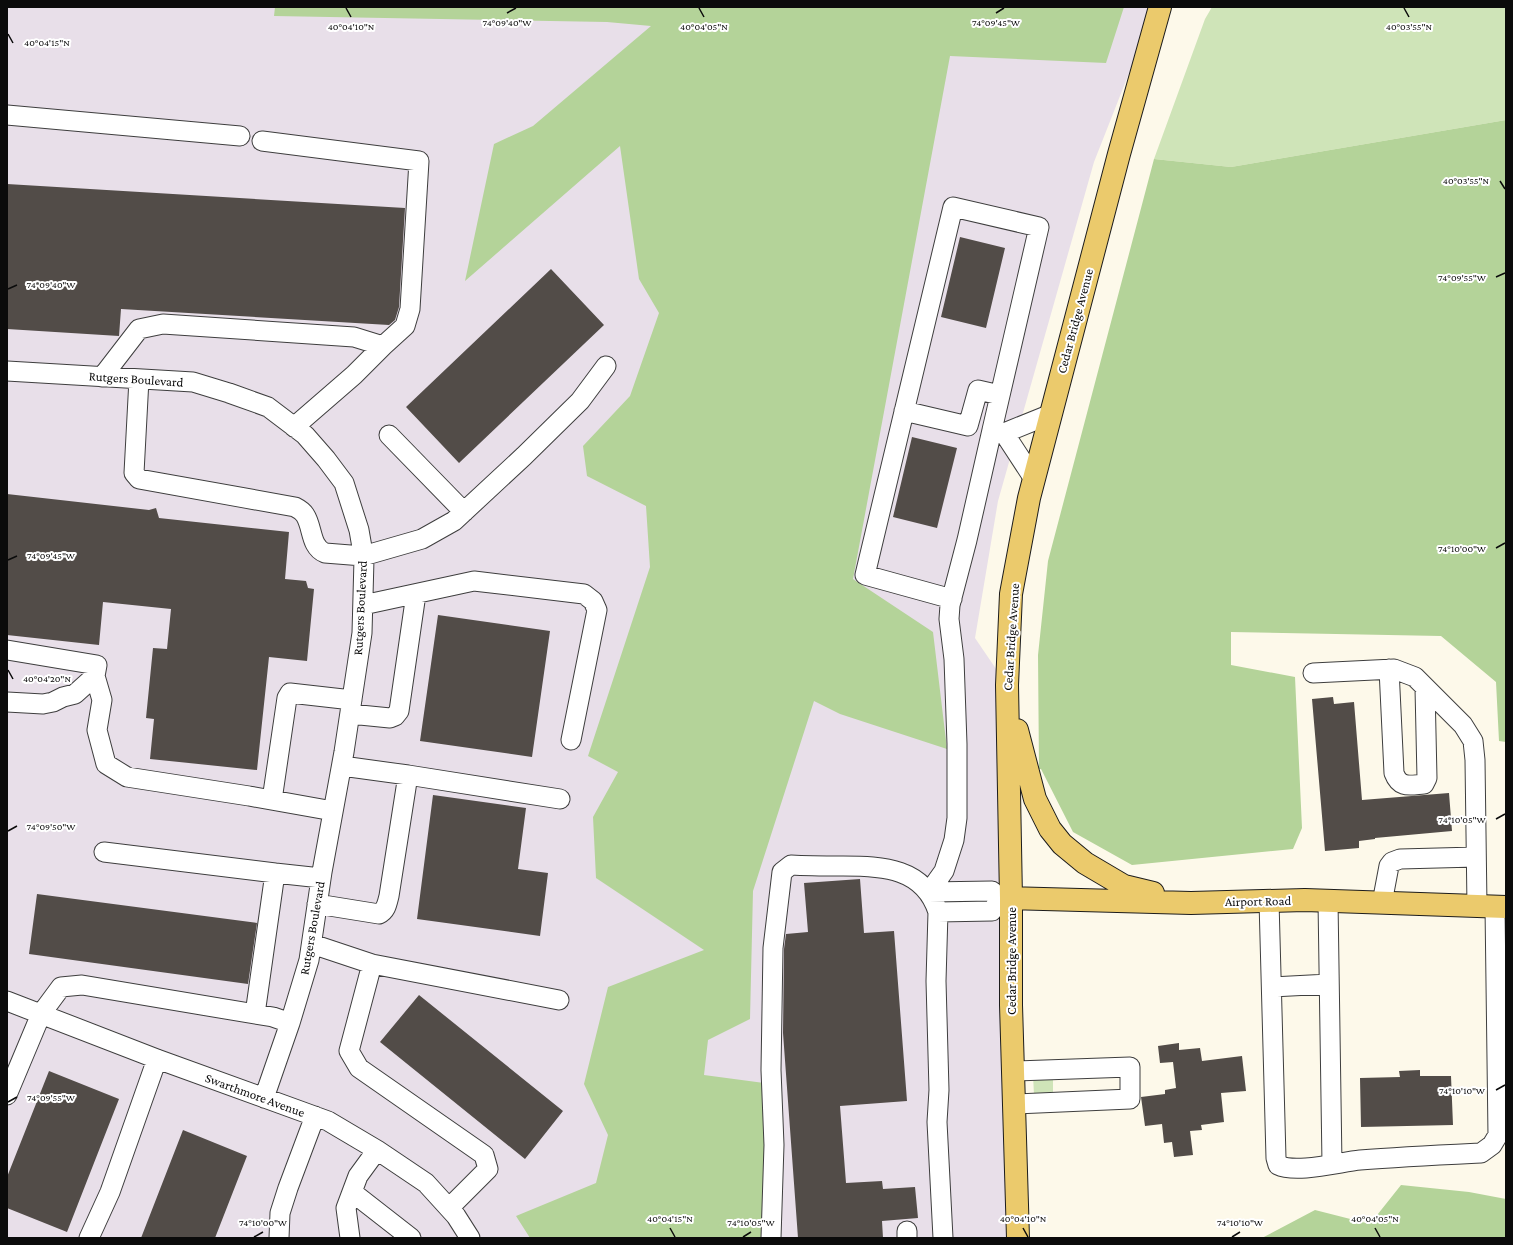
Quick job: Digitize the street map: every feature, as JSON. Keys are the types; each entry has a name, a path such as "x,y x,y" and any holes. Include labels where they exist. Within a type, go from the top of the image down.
{"main road":[{"name":"Cedar Bridge Avenue","path":"1018,1238 1011,1005 1005,899 1007,685 1011,594 1029,498 1119,154 1160,7"},
{"path":"1007,685 1026,770 1035,799 1050,829 1062,844 1085,864 1124,886 1191,903"},
{"name":"Airport Road","path":"1005,899 1191,903 1328,901 1493,907"}],"street":[{"path":"7,115 240,136"},
{"path":"262,141 419,161 410,309 405,326 354,375 294,427"},
{"path":"929,892 944,872 954,840 957,818 957,744 954,659 949,619 952,599 967,540 998,432 1000,395 1039,227 953,207 865,575 952,599"},
{"path":"102,377 138,329 163,324 354,337 383,346"},
{"path":"139,379 134,473 139,479 296,507 306,516 316,545 320,551 325,553 363,556 422,539 454,521 524,456 580,401 606,366"},
{"name":"Rutgers Boulevard","path":"7,371 193,382 229,393 268,408 305,435 344,482 359,530 363,556 362,633 342,766 321,878 309,960 290,1023 264,1098"},
{"path":"904,411 968,426 978,390 1000,395"},
{"path":"998,432 1051,414"},
{"path":"998,432 1034,479"},
{"path":"389,435 464,512"},
{"path":"363,605 474,581 584,594 592,601 598,610 570,740"},
{"path":"272,800 287,698 290,693 351,707 390,718 395,716 399,711 416,594"},
{"path":"7,650 96,665 95,676 102,700 97,730 106,764 127,777 272,800 333,812"},
{"path":"1389,669 1394,774 1398,781 1405,785 1424,784 1426,782 1425,688"},
{"path":"1269,901 1276,1158 1278,1166 1284,1168 1308,1168 1360,1160 1481,1153 1492,1145 1498,1135 1493,907 1476,857 1475,760 1473,741 1462,725 1415,677 1394,669 1313,673"},
{"path":"7,702 43,704 53,702 63,697 75,694 95,676"},
{"path":"342,766 560,799"},
{"path":"317,904 374,915 383,912 386,908 408,775"},
{"path":"104,852 321,878"},
{"path":"1382,903 1389,866 1392,862 1400,859 1476,857"},
{"path":"771,1238 774,1145 771,1070 773,948 782,872 791,866 866,866 888,868 904,874 920,884 929,892 938,912 936,981 939,1090 937,1122 943,1238"},
{"path":"255,1014 274,873"},
{"path":"929,892 992,891 1005,899 992,911 938,912"},
{"path":"1328,901 1332,1164"},
{"path":"312,944 372,964 559,1000"},
{"path":"372,964 349,1051 359,1068 484,1155 488,1169 449,1208"},
{"path":"1272,987 1329,984"},
{"path":"7,1095 40,1014 61,987 82,985 272,1017 290,1023"},
{"name":"Swarthmore Avenue","path":"7,1001 157,1059 328,1121 378,1150 426,1183 449,1208 470,1238"},
{"path":"89,1238 110,1192 157,1059"},
{"path":"1013,1071 1130,1067 1130,1099 1014,1104"},
{"path":"279,1238 280,1213 315,1116"},
{"path":"350,1238 346,1208 358,1176 378,1150"},
{"path":"352,1192 411,1238"}],"shaded area":[{"path":"7,7 1155,7 1094,162 998,501 975,638 1007,685 1019,1238 7,1238"}],"green space":[{"path":"275,7 1124,7 1106,63 950,56 853,579 933,632 947,749 840,714 814,701 753,891 750,1019 708,1040 704,1075 779,1085 775,1238 530,1238 516,1216 596,1183 608,1135 584,1084 608,987 704,950 596,878 593,817 618,772 588,756 650,567 646,506 587,476 583,446 630,396 659,313 639,279 620,146 465,281 494,144 533,126 651,26 607,22 274,16"},
{"path":"1212,7 1506,7 1506,120 1231,167 1154,159 1205,19"},
{"path":"1506,120 1506,742 1499,741 1496,682 1441,636 1231,632 1231,665 1295,677 1302,828 1293,849 1132,865 1073,832 1041,769 1039,769 1038,655 1048,561 1154,159 1231,167"},
{"path":"1033,1075 1053,1075 1053,1094 1034,1095"},
{"path":"1401,1185 1469,1192 1506,1199 1506,1238 1262,1238 1315,1210 1370,1224"}],"building":[{"path":"7,184 405,208 399,307 395,320 389,325 121,309 119,336 7,329"},
{"path":"960,237 1005,248 986,328 941,317"},
{"path":"551,269 604,325 459,463 406,407"},
{"path":"912,437 957,448 937,528 893,517"},
{"path":"7,494 149,510 156,508 159,518 289,532 285,579 306,581 308,588 314,589 307,661 269,657 257,770 150,759 154,719 146,718 153,648 167,649 171,609 103,602 99,645 7,635"},
{"path":"438,615 550,631 532,757 420,741"},
{"path":"1333,697 1334,704 1354,702 1362,800 1449,793 1452,831 1375,838 1359,841 1359,848 1325,851 1312,699"},
{"path":"433,795 526,808 518,869 548,873 540,936 417,919"},
{"path":"860,879 864,933 894,931 907,1101 840,1106 846,1183 882,1181 883,1189 915,1187 918,1218 882,1221 883,1238 798,1238 783,1033 784,949 786,934 808,932 804,883"},
{"path":"37,894 257,923 248,984 29,954"},
{"path":"419,995 563,1111 525,1159 380,1042"},
{"path":"1179,1043 1179,1050 1200,1048 1202,1061 1242,1056 1246,1091 1221,1093 1224,1122 1201,1125 1202,1130 1190,1131 1193,1155 1174,1157 1172,1142 1164,1143 1162,1124 1145,1126 1141,1097 1165,1094 1165,1090 1176,1088 1173,1062 1160,1063 1158,1046"},
{"path":"1420,1070 1420,1076 1451,1076 1453,1125 1361,1127 1360,1078 1400,1077 1399,1071"},
{"path":"49,1071 119,1099 67,1232 7,1208 7,1177"},
{"path":"183,1130 247,1156 215,1238 141,1238"}]}
